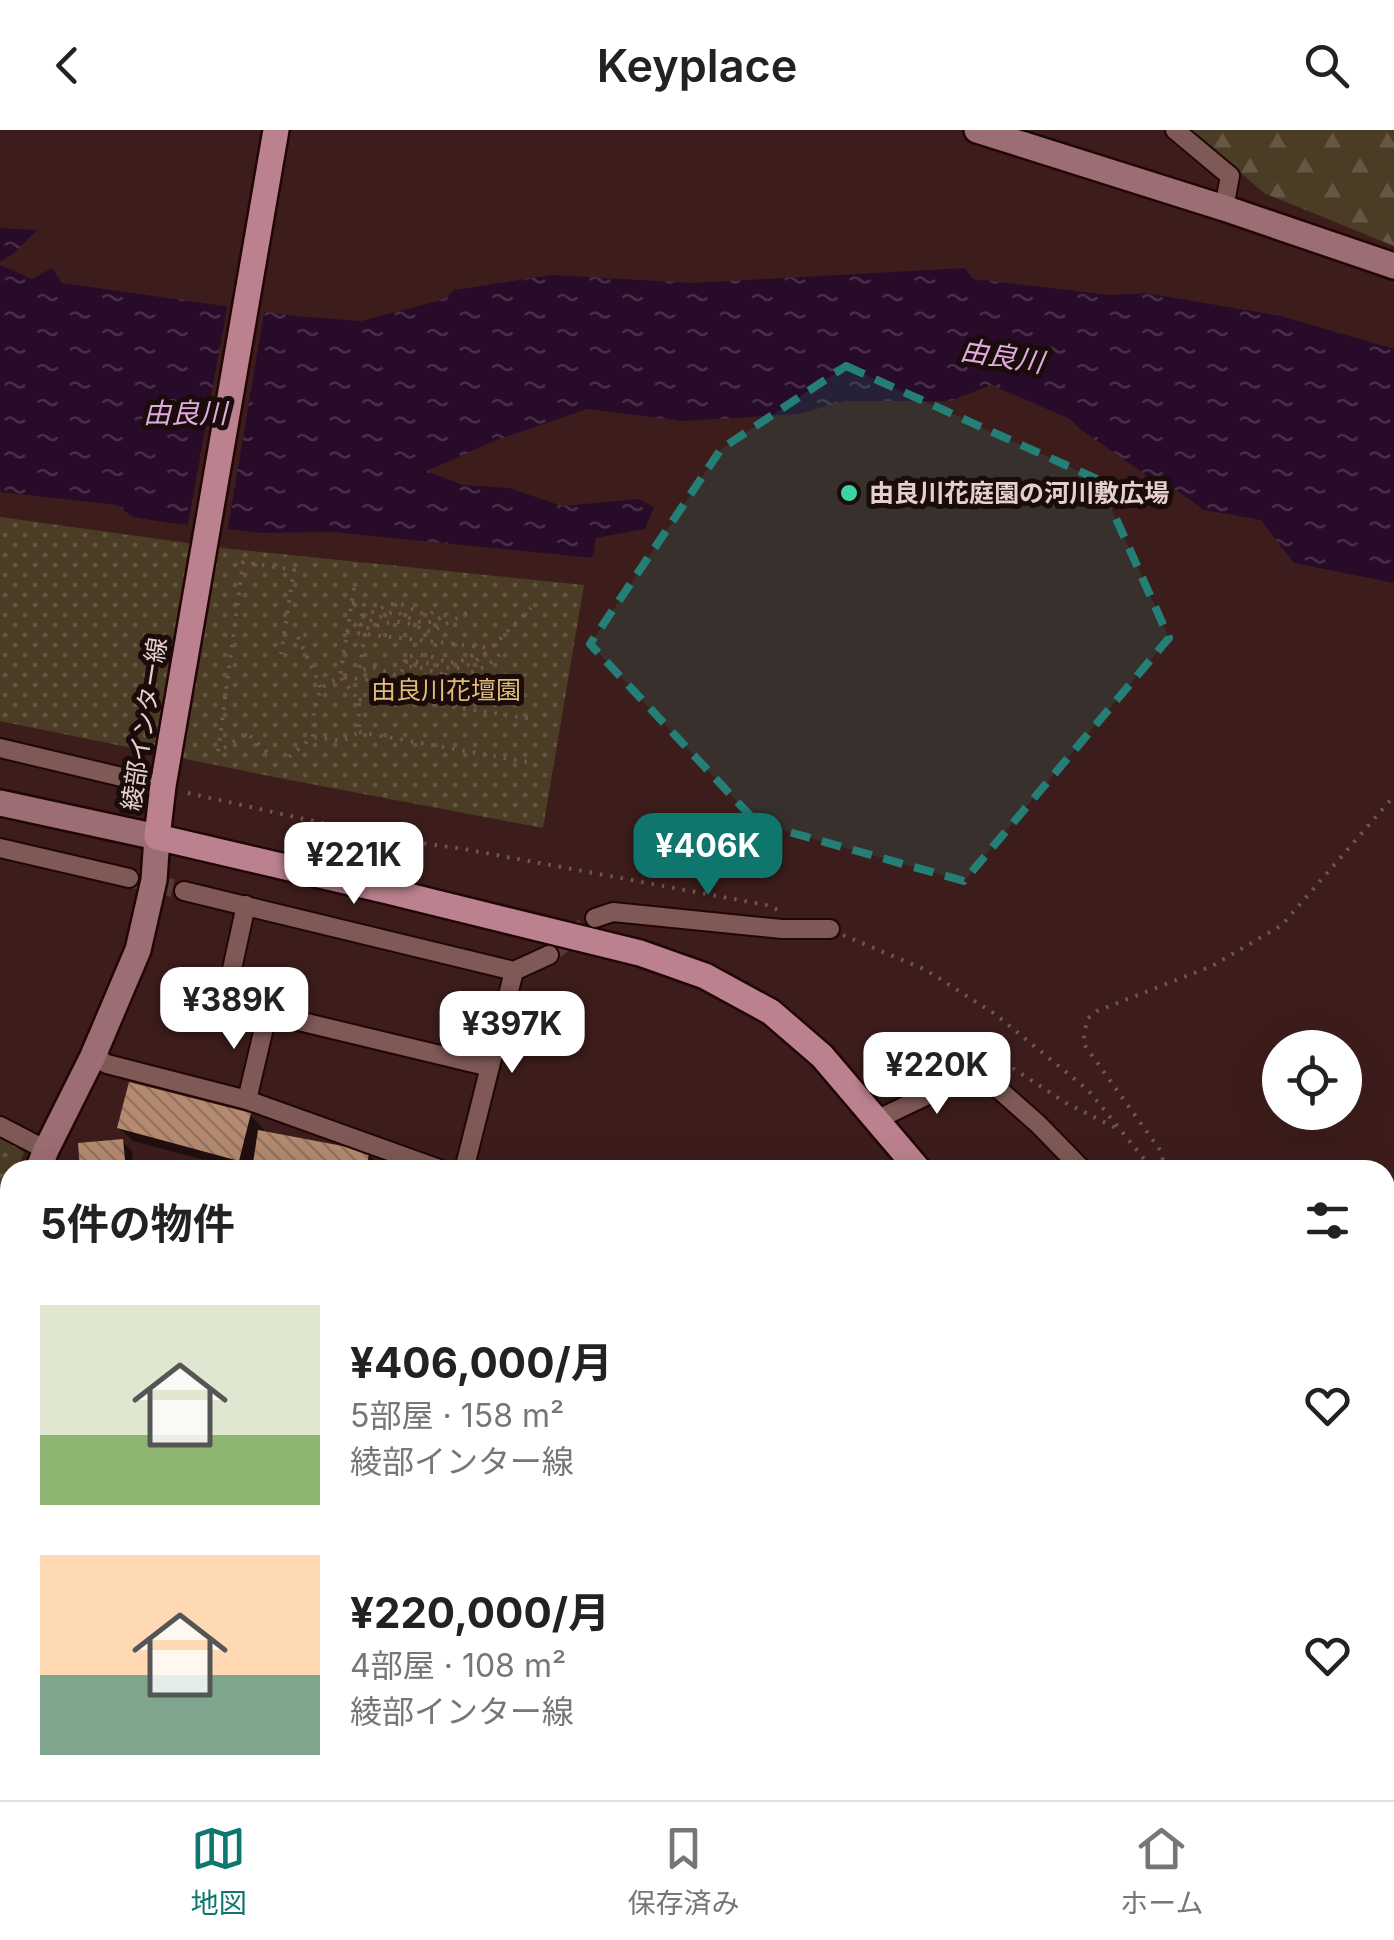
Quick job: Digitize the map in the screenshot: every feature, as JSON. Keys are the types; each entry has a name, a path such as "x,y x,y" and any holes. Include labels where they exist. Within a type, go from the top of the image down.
{"main road":[{"name":"綾部インター線","path":"276,130 158,777 157,837 640,953 705,976 771,1012 822,1056 910,1160"}],"street":[{"path":"977,130 1394,266"},
{"path":"1175,130 1230,176 1224,208"},
{"path":"0,748 158,777"},
{"path":"0,804 157,837 154,880 138,950 94,1056 42,1160 0,1126"},
{"path":"0,848 130,878"},
{"path":"184,891 514,971 549,955"},
{"path":"246,905 227,992 236,1006 490,1067"},
{"path":"595,918 613,912 782,929 830,929"},
{"path":"467,1160 514,971"},
{"path":"247,1100 267,1015"},
{"path":"94,1056 108,1064 247,1100 414,1160"},
{"path":"876,1120 978,1071 1073,1160"}],"path":[{"path":"267,752 247,733 218,752 244,562 294,570 281,654"},
{"path":"354,588 340,677 359,700 359,732"},
{"path":"352,603 364,605 360,628 375,629 390,621 430,632 470,611"},
{"path":"362,617 392,604 409,607 419,614 440,610"},
{"path":"366,634 360,670 372,667 398,676 405,665 418,661 450,670 476,662 531,608"},
{"path":"360,624 395,611 424,624 436,622 448,613"},
{"path":"347,632 491,648"},
{"path":"298,637 321,688 314,710 313,737"},
{"path":"405,665 404,658 420,654 449,663 462,662 473,655"},
{"path":"405,665 452,676 475,670 500,654"},
{"path":"321,688 340,677 526,696"},
{"path":"359,700 397,698 532,720"},
{"path":"289,757 313,737 344,741 359,732 526,762"},
{"path":"188,793 398,840 464,849 782,911"},
{"path":"1163,1160 1160,1150 1083,1043 1087,1019 1096,1011 1212,966 1282,925 1394,796"},
{"path":"830,929 926,970 995,1014 1088,1090 1145,1160"},
{"path":"978,1071 1014,1069 1066,1103 1120,1130"}],"highlighted area":[{"path":"846,366 1099,480 1169,638 964,881 757,823 590,644 721,449"}],"green space":[{"path":"1191,130 1394,130 1394,246 1264,193"},
{"name":"由良川花壇園","path":"0,517 231,549 584,585 543,828 0,721"},
{"path":"0,1136 24,1152 21,1160 0,1160"}],"water":[{"path":"0,228 37,230 0,262"},
{"name":"由良川","path":"0,265 32,279 52,268 62,283 295,316 361,321 445,299 454,290 553,275 692,283 965,268 973,279 1110,295 1146,293 1281,316 1394,349 1394,583 1294,563 1261,520 1204,510 1175,489 1153,480 1070,419 991,385 950,401 845,401 799,414 684,421 587,409 494,441 427,471 463,485 509,488 562,506 638,499 654,507 645,529 596,538 593,558 332,532 262,533 170,523 133,517 117,505 0,492"}],"pier":[{"path":"228,302 265,307 227,534 187,530"}],"building":[{"path":"129,1082 251,1113 239,1160 117,1128"},
{"path":"258,1130 369,1151 368,1160 254,1160"},
{"path":"123,1139 125,1160 79,1160 78,1143"}],"tunnel":[{"path":"129,878 184,891"},
{"path":"549,955 595,918"}],"place":[{"name":"由良川花庭園の河川敷広場","path":"849,493"}]}
